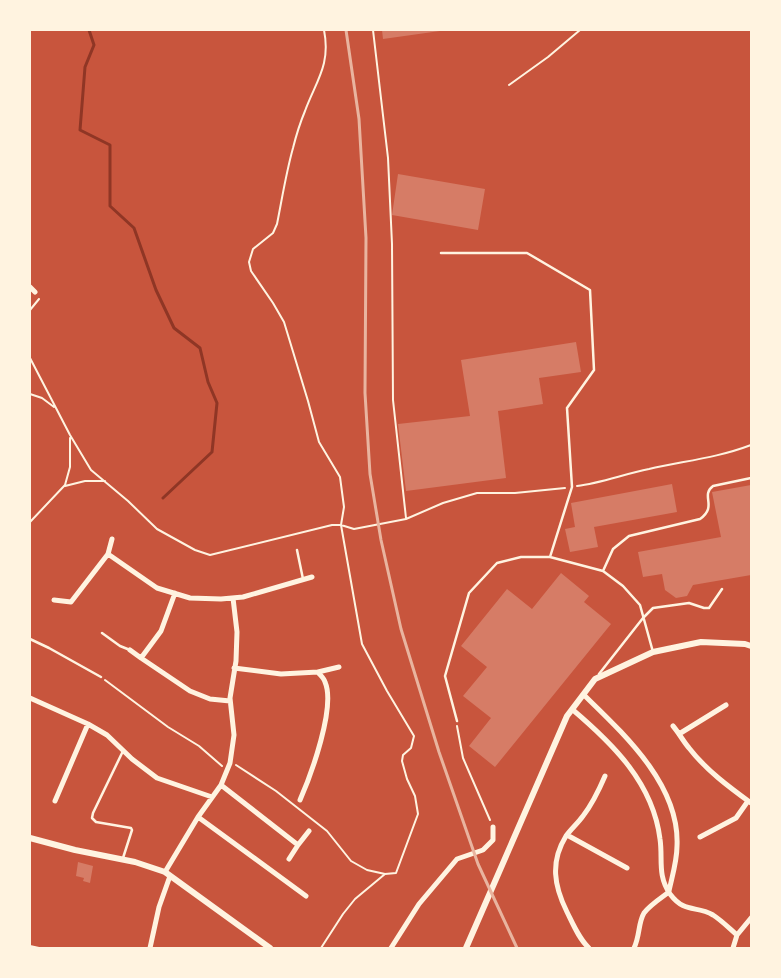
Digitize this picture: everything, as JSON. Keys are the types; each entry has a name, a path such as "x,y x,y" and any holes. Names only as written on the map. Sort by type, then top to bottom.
{"street":[{"path":"30,287 35,292"},
{"path":"54,600 71,602 108,554 112,539"},
{"path":"108,554 157,588 190,598 243,597 303,578 312,577"},
{"path":"141,658 161,631 168,617 175,593"},
{"path":"150,948 167,874 198,816 221,785 230,763 234,734 230,701 236,661 237,632 233,598"},
{"path":"466,948 567,716 595,679 654,652 701,642 745,644 751,646"},
{"path":"130,650 190,691 210,698 230,701"},
{"path":"234,668 281,674 318,672 339,667"},
{"path":"300,800 309,780 328,708 326,682 318,672"},
{"path":"584,694 635,747 653,770 665,793 674,819 678,846 669,892 644,913 639,939 634,948"},
{"path":"30,698 88,724 107,735 123,751 157,778 212,797"},
{"path":"679,734 726,705"},
{"path":"573,710 617,752 634,771 642,785 652,806 660,839 661,871 669,892 684,908 712,915 737,935"},
{"path":"55,801 88,724"},
{"path":"673,726 688,748 704,765 750,802 736,818 700,837"},
{"path":"589,948 574,926 562,901 554,870 559,850 567,835 584,815 606,776"},
{"path":"221,785 298,845"},
{"path":"198,816 306,896"},
{"path":"391,948 419,904 457,859 483,850 493,840 493,828"},
{"path":"289,858 309,831"},
{"path":"567,835 627,868"},
{"path":"30,838 75,850 135,862 167,874 270,948"},
{"path":"733,948 737,935 751,918"}],"lane":[{"path":"441,253 526,253 590,290 594,370 567,408 572,487 550,556"},
{"path":"603,571 613,549 629,536 700,519 706,515 709,509 709,489 713,486 751,478"},
{"path":"297,550 303,578"},
{"path":"457,722 445,676 469,593 497,564 521,557 550,556 603,571 631,594 640,605 654,652"},
{"path":"595,679 653,608 689,603 709,608 722,589"},
{"path":"102,633 120,646 130,650"},
{"path":"30,639 50,648 101,677"},
{"path":"123,751 92,818 96,822 131,828 123,859"}],"path":[{"path":"230,763 276,790 327,831 351,861 367,870 385,874 396,873 418,814 415,796 407,779 402,761 403,755 412,748 414,736 362,644 341,525 344,507 340,478 319,442 284,322 274,303 251,271 249,262 253,249 273,233 278,224 293,149 305,112 323,69 326,45 324,30"},
{"path":"30,358 70,435 91,470 157,529 195,550 210,555 332,525 341,525 354,529 406,519 393,400 392,244 388,158 373,30"},
{"path":"509,85 548,57 580,30"},
{"path":"30,310 40,300 35,292"},
{"path":"30,394 42,398 56,408"},
{"path":"30,522 64,487 70,467 70,435"},
{"path":"64,487 85,481 105,481"},
{"path":"101,677 168,727 200,746 227,770"},
{"path":"457,722 462,758 493,828"},
{"path":"321,948 342,914 355,899 385,874"},
{"path":"30,946 39,948"}],"building":[{"path":"382,30 440,30 440,31 383,39"},
{"path":"398,174 485,189 478,230 392,215"},
{"path":"576,342 581,372 539,378 543,404 498,411 506,478 406,491 398,424 470,416 461,360"},
{"path":"672,484 677,512 594,527 598,547 570,552 565,529 575,527 571,503"},
{"path":"751,485 751,575 693,585 687,596 676,598 665,590 662,574 643,577 638,552 721,537 712,492"},
{"path":"561,573 589,596 584,602 611,624 495,767 469,746 491,718 463,696 487,667 461,646 507,589 532,609"},
{"path":"78,862 93,866 90,883 83,881 84,878 76,876"}],"waterway":[{"path":"89,30 94,45 85,67 80,130 110,145 110,206 134,228 156,290 174,328 200,348 208,382 217,403 212,452 163,498"}],"railway":[{"path":"346,30 359,119 366,238 365,393 370,474 381,540 401,629 439,752 478,864 517,948"}]}
